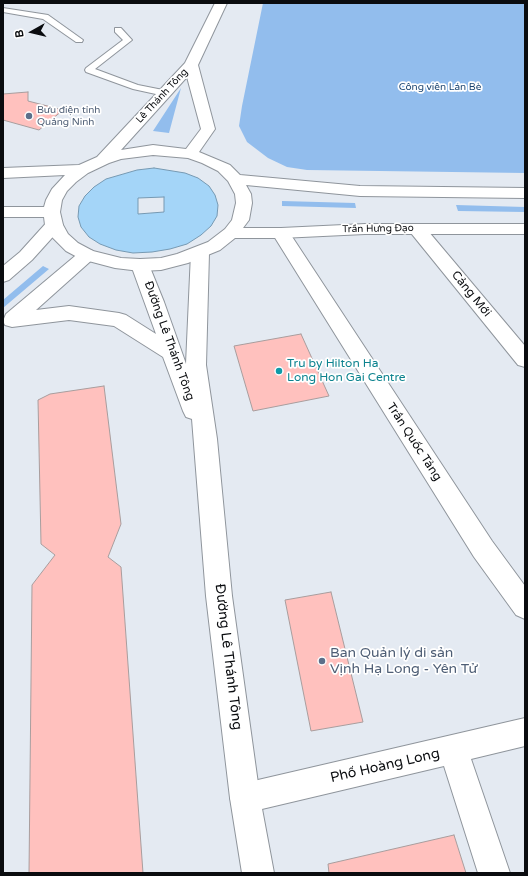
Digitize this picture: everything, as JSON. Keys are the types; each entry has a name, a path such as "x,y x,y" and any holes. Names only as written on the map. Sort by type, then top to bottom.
{"main road":[{"name":"Lê Thánh Tông","path":"103,160 191,65 216,18 221,3"},
{"path":"190,154 208,129 191,65"},
{"path":"153,150 190,154 218,165 235,179 242,190 244,203 240,220 231,234 214,246 182,260 161,264 121,264 103,261 87,255 72,247 61,237 53,219 54,200 60,189 82,170 103,160 124,154 153,150"},
{"path":"3,173 82,170"},
{"path":"235,179 360,191 525,193"},
{"path":"3,212 53,219"},
{"path":"3,276 26,256 53,219"},
{"name":"Trần Hưng Đạo","path":"231,234 365,229 525,229"},
{"name":"Cảng Mới","path":"417,229 525,360"},
{"name":"Trần Quốc Tảng","path":"281,233 483,549 525,607"},
{"name":"Đường Lê Thánh Tông","path":"200,253 196,365 206,439 219,596 245,798 258,873"},
{"path":"8,323 87,255"},
{"name":"Đường Lê Thánh Tông","path":"140,265 158,308 177,368 206,439"},
{"path":"8,323 68,313 119,320 172,353"},
{"name":"Phố Hoàng Long","path":"245,798 525,732"},
{"path":"453,750 494,873"}],"lane":[{"path":"3,10 46,17 79,40"},
{"path":"118,30 128,40 89,70 136,87 164,93"}],"green space":[{"name":"Công viên Lán Bè","path":"263,3 525,3 525,173 307,170 287,167 268,158 247,142 239,126"},
{"path":"181,88 169,133 153,131"},
{"path":"282,201 355,203 356,208 282,206"},
{"path":"456,205 525,207 525,212 458,211"},
{"path":"43,266 49,269 3,308 3,300"}],"shaded area":[{"path":"154,168 185,173 198,178 209,186 215,195 218,205 217,216 211,226 187,244 152,252 133,253 116,250 100,244 89,237 81,227 78,217 79,206 85,196 94,187 106,179 137,170","holes":["164,197 164,212 138,214 138,198"]}],"building":[{"name":"Bưu điện tỉnh Quảng Ninh","path":"28,92 28,101 63,110 39,130 3,120 3,94"},
{"name":"Tru by Hilton Ha Long Hon Gai Centre","path":"301,334 329,396 253,411 234,346"},
{"path":"104,386 121,524 108,557 121,567 143,873 29,873 32,585 55,555 41,544 38,400 50,394"},
{"name":"Ban Quản lý di sản Vịnh Hạ Long - Yên Tử","path":"331,592 363,722 311,731 285,600"},
{"path":"454,835 466,873 329,873 328,864"}],"place":[{"name":"Bưu điện tỉnh Quảng Ninh","path":"29,116"},
{"name":"Tru by Hilton Ha Long Hon Gai Centre","path":"279,371"},
{"name":"Ban Quản lý di sản Vịnh Hạ Long - Yên Tử","path":"322,661"}]}
